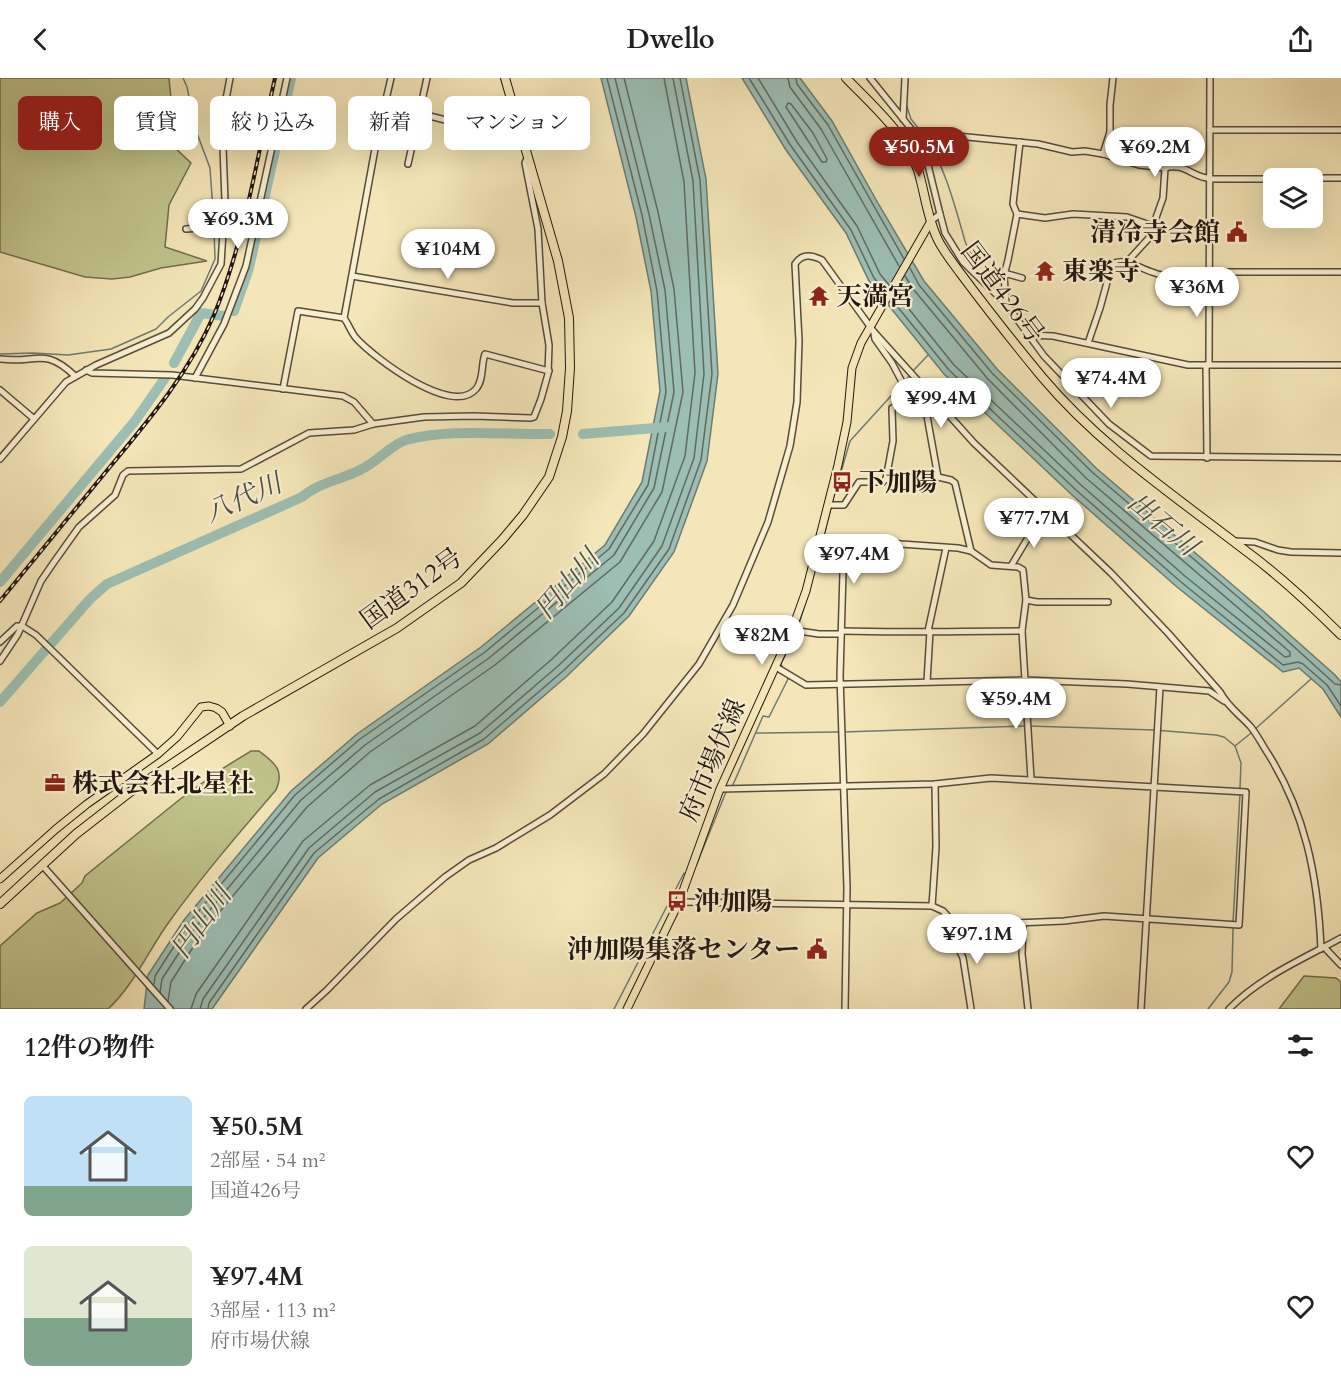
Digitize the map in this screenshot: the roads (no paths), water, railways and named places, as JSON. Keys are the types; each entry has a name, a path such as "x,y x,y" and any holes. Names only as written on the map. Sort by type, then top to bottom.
{"highway":[{"name":"国道312号","path":"0,904 101,814 230,726 397,628 452,590 502,540 523,515 549,477 567,411 570,340 566,301 558,261 505,78"},
{"name":"国道426号","path":"846,78 892,127 909,152 918,171 939,242 974,292 1045,380 1118,452 1305,600 1340,632"}],"main road":[{"name":"府市場伏線","path":"627,1009 679,902 720,789 776,667 806,591 847,422 852,368 861,343 931,221"},
{"path":"0,879 79,810 158,754 177,737 201,707 216,708 222,712 230,726"}],"street":[{"path":"0,459 57,391 75,376 169,333 195,309 203,298 221,264 224,226 222,120 230,78"},
{"path":"195,378 224,324 246,266 287,78"},
{"path":"391,78 377,138 344,318 358,340 380,359 406,378 431,390 462,397 472,393 479,385 485,354 549,371"},
{"path":"422,96 427,78"},
{"path":"870,78 916,135 927,162 945,232 963,262 1006,304 1052,365 1109,424 1151,456 1341,458"},
{"path":"903,119 905,78"},
{"path":"1103,154 1110,132 1113,78"},
{"path":"1207,458 1210,78"},
{"path":"1210,130 1341,130"},
{"path":"916,135 937,134 1020,142 1072,152 1103,154 1138,165 1165,168 1168,166 1184,167 1203,178 1263,179"},
{"path":"1006,304 1004,274 1017,214 1013,204 1020,142"},
{"path":"408,164 411,150"},
{"path":"0,661 22,626 41,581 80,527 115,495 123,475 128,471 241,469 309,433 354,429 424,417 531,418 538,409 549,371 549,345 542,303 538,229 525,163 528,156"},
{"path":"1127,262 1149,238 1154,226 1163,198 1165,168"},
{"path":"1323,178 1341,178"},
{"path":"931,221 940,214"},
{"path":"1017,214 1045,218 1073,214 1127,217 1154,226"},
{"path":"186,230 224,226"},
{"path":"306,1009 396,919 445,877 469,860 496,848 542,820 604,774 644,734 705,655 733,605 768,522 790,446 797,402 799,341 795,264 798,260 810,256 822,260 872,326 974,443 1043,506 1166,631 1220,692 1225,702"},
{"path":"1088,343 1112,264 1127,262 1168,277 1209,279"},
{"path":"1209,272 1341,272"},
{"path":"986,282 997,280 1004,274"},
{"path":"1004,274 1022,278"},
{"path":"352,276 513,303 542,303"},
{"path":"283,389 298,310 344,318"},
{"path":"872,326 875,339 892,363 912,401 927,416 938,477 955,483 971,550"},
{"path":"1029,335 1053,336 1188,365 1341,365"},
{"path":"0,359 46,357 64,365 75,376"},
{"path":"86,370 92,373 172,375 343,396 354,402 374,424"},
{"path":"0,390 33,418"},
{"path":"886,479 893,441 892,408 912,401"},
{"path":"828,505 844,505 860,482 911,479 937,473"},
{"path":"1011,566 1029,536 1032,522"},
{"path":"819,538 828,540 855,538 971,550 991,565 1011,566 1023,570 1026,600 1022,631 1031,779"},
{"path":"828,540 833,555 843,572 841,685 847,905 845,1009"},
{"path":"1233,542 1255,542 1291,552 1341,553"},
{"path":"927,682 929,631 946,548"},
{"path":"1026,600 1108,602"},
{"path":"0,642 17,626 22,626 36,635 158,754"},
{"path":"792,630 842,633 1022,631"},
{"path":"776,667 806,686 1024,680 1209,691 1225,702 1250,726 1291,794 1305,834 1318,898 1322,948 1341,965"},
{"path":"1141,1009 1160,687"},
{"path":"679,902 932,906 943,912 953,922 972,925 1064,921 1104,916 1239,925 1246,792 991,778 935,784 720,789"},
{"path":"932,906 936,847 935,784"},
{"path":"42,865 170,1009"},
{"path":"953,922 952,934 963,958 971,1009"},
{"path":"1023,923 1022,954 1028,1009"},
{"path":"1229,1009 1250,991 1338,939"}],"water":[{"name":"円山川","path":"601,78 686,78 706,179 718,374 707,461 674,552 629,616 567,676 488,744 382,804 318,858 212,1009 144,1009 148,975 184,920 291,791 357,734 481,647 605,545 642,482 660,391 651,291 636,217"},
{"path":"742,78 800,78 832,121 924,281 997,369 1096,468 1335,675 1341,682 1341,717 1323,689 1299,668 1283,672 1177,587 1072,495 944,374 869,281 846,233 786,150"}],"waterway":[{"path":"183,78 195,128 210,168 214,225"},
{"path":"234,311 249,268 291,78"},
{"path":"906,104 911,119 922,133"},
{"path":"925,137 944,173 969,251 980,265"},
{"path":"0,354 68,355 111,349 156,329 201,291 215,259 214,230"},
{"path":"174,363 201,313 224,316"},
{"path":"913,371 928,355"},
{"path":"832,503 850,441 910,375"},
{"path":"0,582 135,421 165,378"},
{"name":"八代川","path":"583,434 667,427"},
{"name":"八代川","path":"0,702 90,599 107,584 302,497 322,485 360,470 395,445 406,440 422,436 458,433 550,434"},
{"path":"821,547 831,508"},
{"path":"798,627 807,598"},
{"path":"783,668 781,664 796,632"},
{"path":"732,787 763,716 769,717 788,679 786,675"},
{"path":"1254,730 1311,679"},
{"path":"843,732 1024,726"},
{"path":"1029,726 1154,730 1216,735 1224,737 1235,746"},
{"path":"756,733 838,732"},
{"path":"1240,788 1241,763 1235,746 1251,733"},
{"path":"696,866 726,792"},
{"path":"1233,923 1240,793"},
{"path":"614,1009 684,873"},
{"path":"1208,1009 1229,982 1232,972 1233,928"}],"railway":[{"path":"0,601 153,414 193,357 214,315 234,257 275,78"}],"place":[{"name":"清冷寺会館","path":"1237,232"},
{"name":"東楽寺","path":"1045,271"},
{"name":"天満宮","path":"819,296"},
{"name":"下加陽","path":"842,482"},
{"name":"株式会社北星社","path":"55,783"},
{"name":"沖加陽","path":"677,901"},
{"name":"沖加陽集落センター","path":"817,949"}],"water label":[{"name":"出石川","path":"1163,524"}]}
